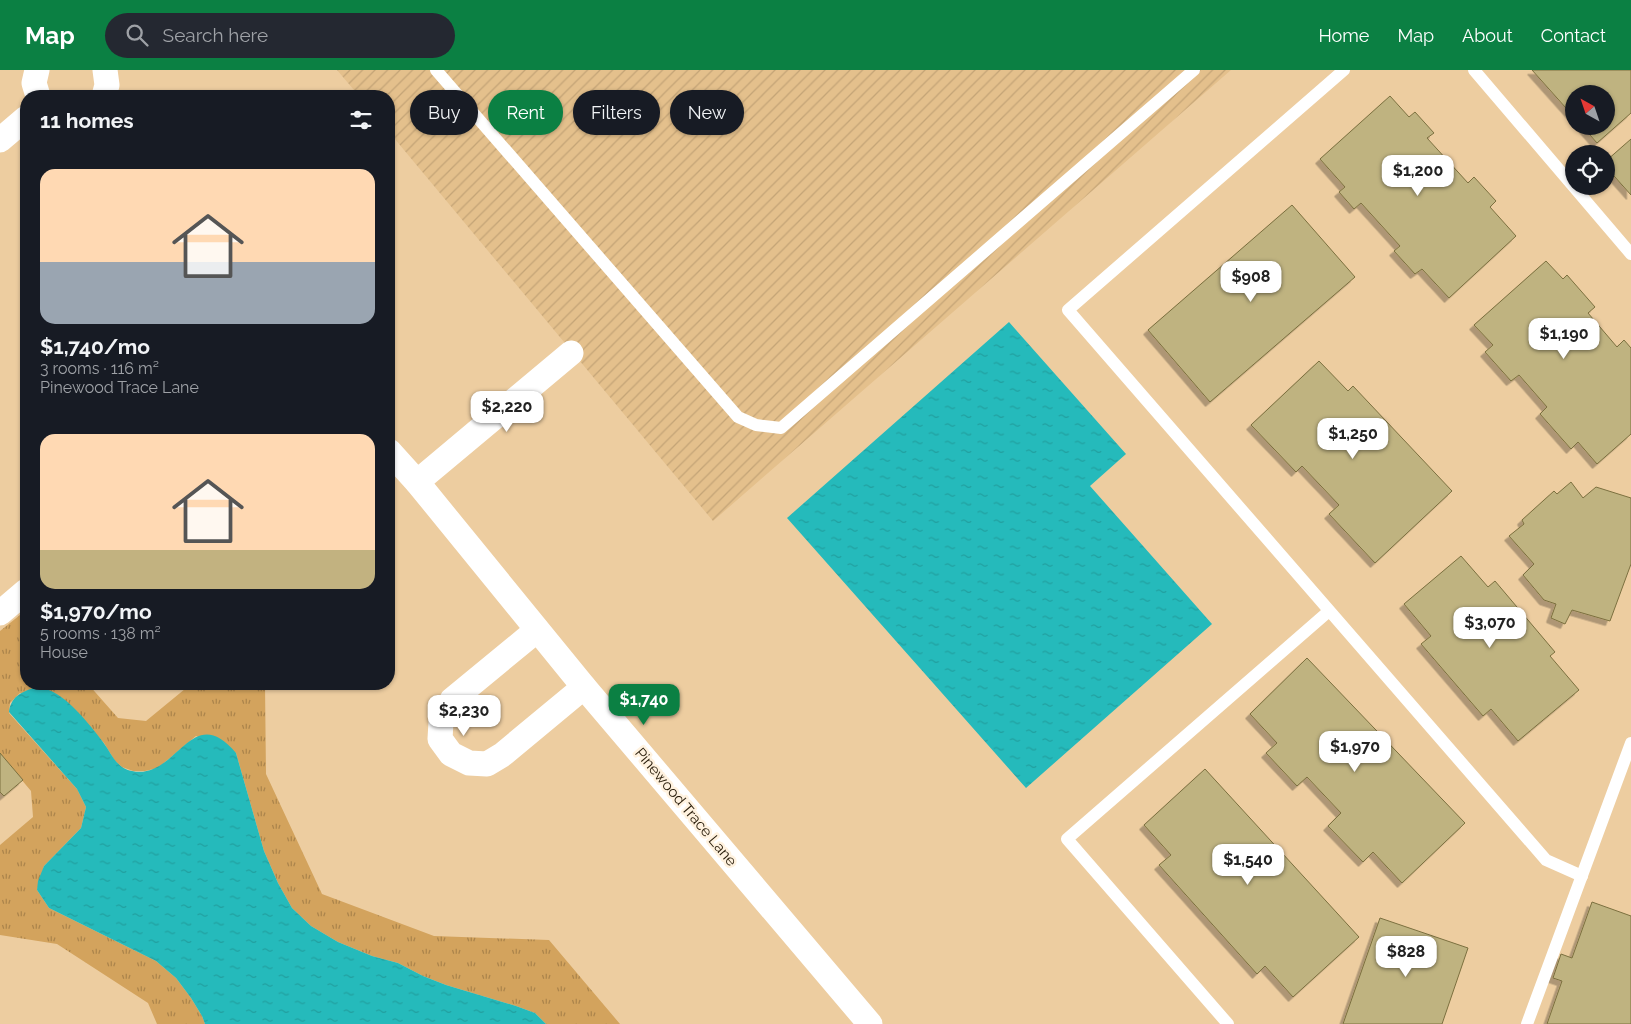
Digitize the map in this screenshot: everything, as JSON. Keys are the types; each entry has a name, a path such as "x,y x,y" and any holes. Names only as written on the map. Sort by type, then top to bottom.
{"street":[{"path":"36,90 34,83 37,70"},
{"path":"105,70 107,85 106,90"},
{"path":"0,140 20,123"},
{"path":"417,482 571,353"},
{"name":"Pinewood Trace Lane","path":"395,458 584,687 870,1024"},
{"path":"0,613 20,596"},
{"path":"537,630 452,700 441,722 440,739 451,754 469,763 487,764 502,755 584,687"}],"lane":[{"path":"436,70 738,417 756,425 781,428 1194,70"},
{"path":"1344,70 1068,310 1546,860 1582,876"},
{"path":"1474,70 1631,254"},
{"path":"1228,1024 1066,839 1329,611"},
{"path":"1527,1024 1631,743"}],"shaded area":[{"path":"337,70 1231,70 713,521 395,139 395,90 354,90"}],"green space":[{"path":"20,615 20,690 93,690 118,718 146,721 184,690 265,690 266,774 322,894 434,936 549,940 620,1024 546,1024 535,1013 446,985 398,963 372,956 338,942 311,926 292,908 278,883 264,851 236,753 196,736 158,768 133,771 122,767 115,761 104,743 76,712 20,693 10,703 9,713 77,789 86,807 81,828 44,866 37,890 49,908 156,961 176,978 191,998 205,1024 157,1024 148,1003 57,944 0,935 0,845 33,817 31,791 0,754 0,631"}],"water":[{"path":"1009,322 1126,454 1090,486 1212,624 1026,788 787,518"},
{"path":"28,690 47,690 61,697 92,728 118,764 132,771 148,771 161,765 195,738 207,734 220,739 236,753 264,851 278,883 292,908 311,926 338,942 372,956 398,963 446,985 535,1013 546,1024 205,1024 191,998 176,978 156,961 49,908 37,890 38,881 44,866 81,828 86,807 77,789 9,712 14,699"}],"building":[{"path":"1532,70 1631,70 1631,113 1615,127 1615,85 1565,85 1565,107"},
{"path":"1390,96 1409,117 1415,112 1434,133 1427,138 1468,183 1474,177 1496,201 1490,207 1516,236 1449,298 1422,269 1415,274 1394,251 1400,246 1361,203 1354,209 1339,192 1345,187 1320,159"},
{"path":"1590,135 1606,135 1597,143"},
{"path":"1631,139 1631,195 1615,177 1615,153"},
{"path":"1292,205 1355,277 1210,402 1148,330"},
{"path":"1546,261 1563,279 1567,275 1595,307 1588,313 1617,347 1624,340 1631,348 1631,434 1597,464 1578,442 1571,449 1540,414 1547,407 1519,375 1511,381 1485,352 1493,345 1474,325"},
{"path":"1319,361 1348,391 1353,386 1452,491 1375,563 1329,514 1339,505 1302,466 1296,472 1251,425"},
{"path":"1571,482 1583,498 1596,487 1631,498 1631,564 1610,621 1572,610 1565,624 1551,618 1556,604 1544,600 1523,575 1534,564 1509,536 1524,524 1522,520 1554,491 1557,494"},
{"path":"1461,556 1488,587 1495,581 1555,652 1550,656 1579,690 1518,741 1491,709 1483,716 1421,644 1431,636 1404,604"},
{"path":"1307,658 1465,823 1402,883 1373,852 1363,862 1328,826 1341,813 1307,777 1297,786 1266,753 1277,743 1250,714"},
{"path":"0,753 23,780 4,796 0,792"},
{"path":"1205,769 1359,937 1293,997 1265,966 1257,974 1159,865 1171,855 1144,825"},
{"path":"1592,902 1631,916 1631,1024 1547,1024 1562,981 1553,978 1561,954 1572,958"},
{"path":"1380,918 1468,948 1442,1024 1343,1024"}]}
